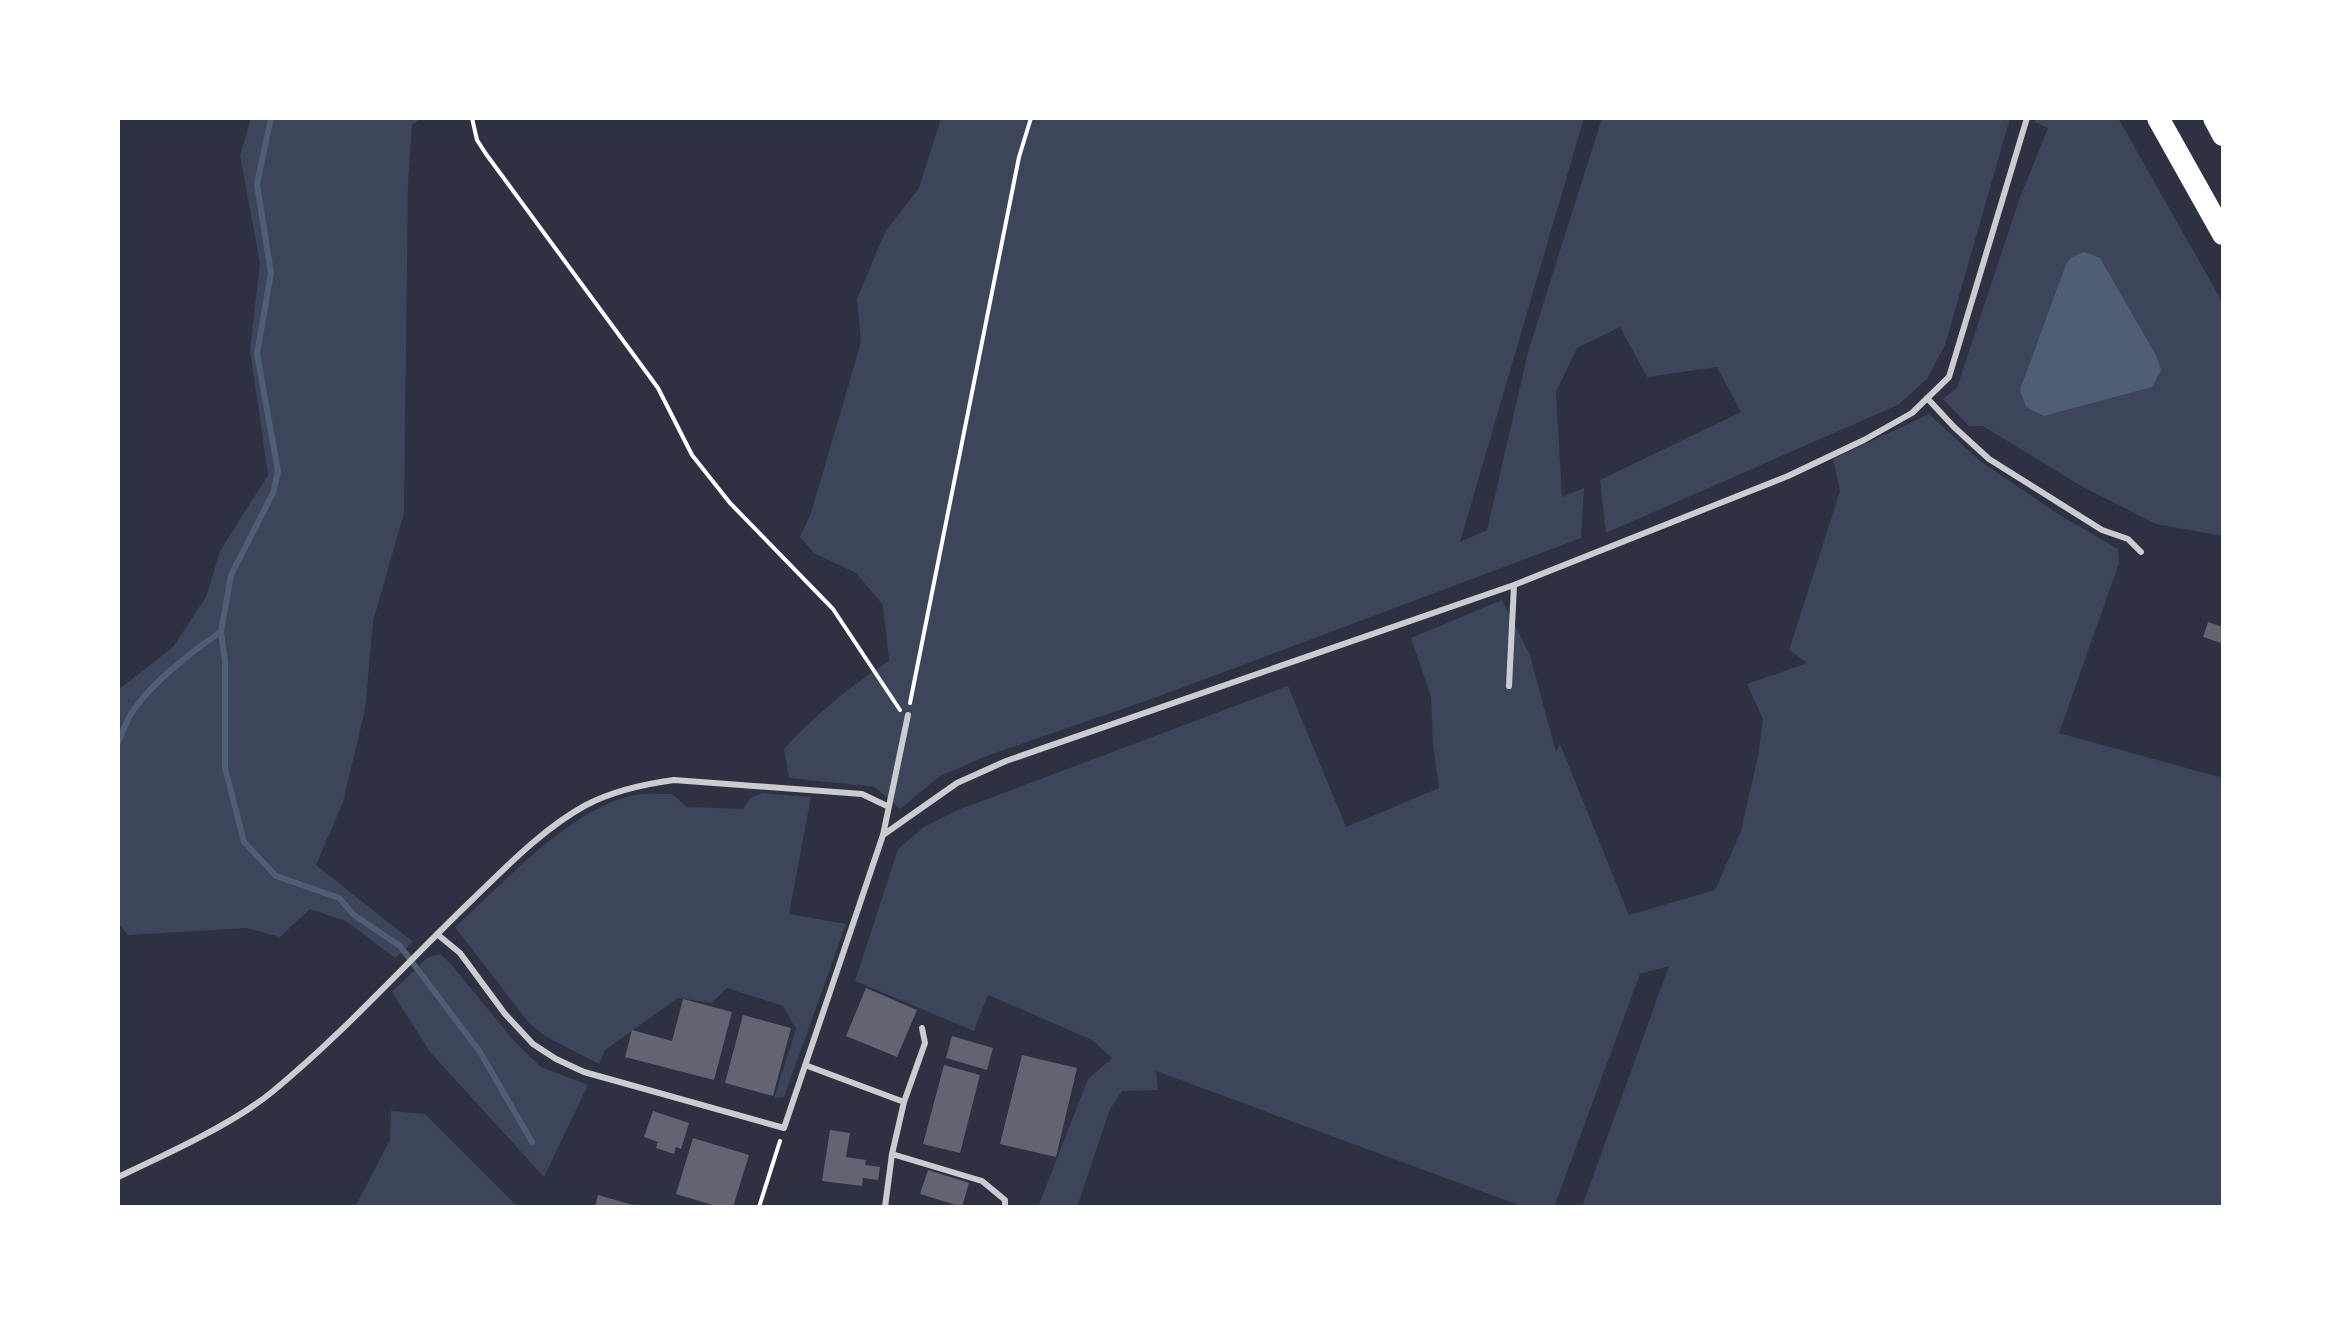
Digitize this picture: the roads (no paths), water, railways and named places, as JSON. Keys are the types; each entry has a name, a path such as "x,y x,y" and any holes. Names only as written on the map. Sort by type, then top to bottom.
{"highway":[{"path":"2158,118 2223,234"},
{"path":"2214,118 2223,135"}],"lane":[{"path":"883,835 957,783 1006,761 1514,585 1788,476 1912,413 1949,377 2027,118"},
{"path":"1927,398 1989,459 2102,530 2128,539 2141,552"},
{"path":"1509,686 1514,585"},
{"path":"437,934 460,953 505,1014 533,1044 556,1059 584,1072 784,1128 883,835 908,715"},
{"path":"118,1177 269,1095 313,1057 507,866 558,824 587,805 647,783 674,780 862,794 887,806"},
{"path":"885,1207 892,1154 904,1102 925,1043 922,1028"},
{"path":"805,1065 904,1102"},
{"path":"892,1154 982,1181 1005,1200 1005,1207"}],"waterway":[{"path":"271,118 257,184 271,273 257,354 278,471 273,493 231,575 221,632 225,661 225,768 244,842 276,876 339,898 354,915 400,946 480,1052 532,1142"},
{"path":"118,743 131,714 149,691 185,658 221,632"}]}
